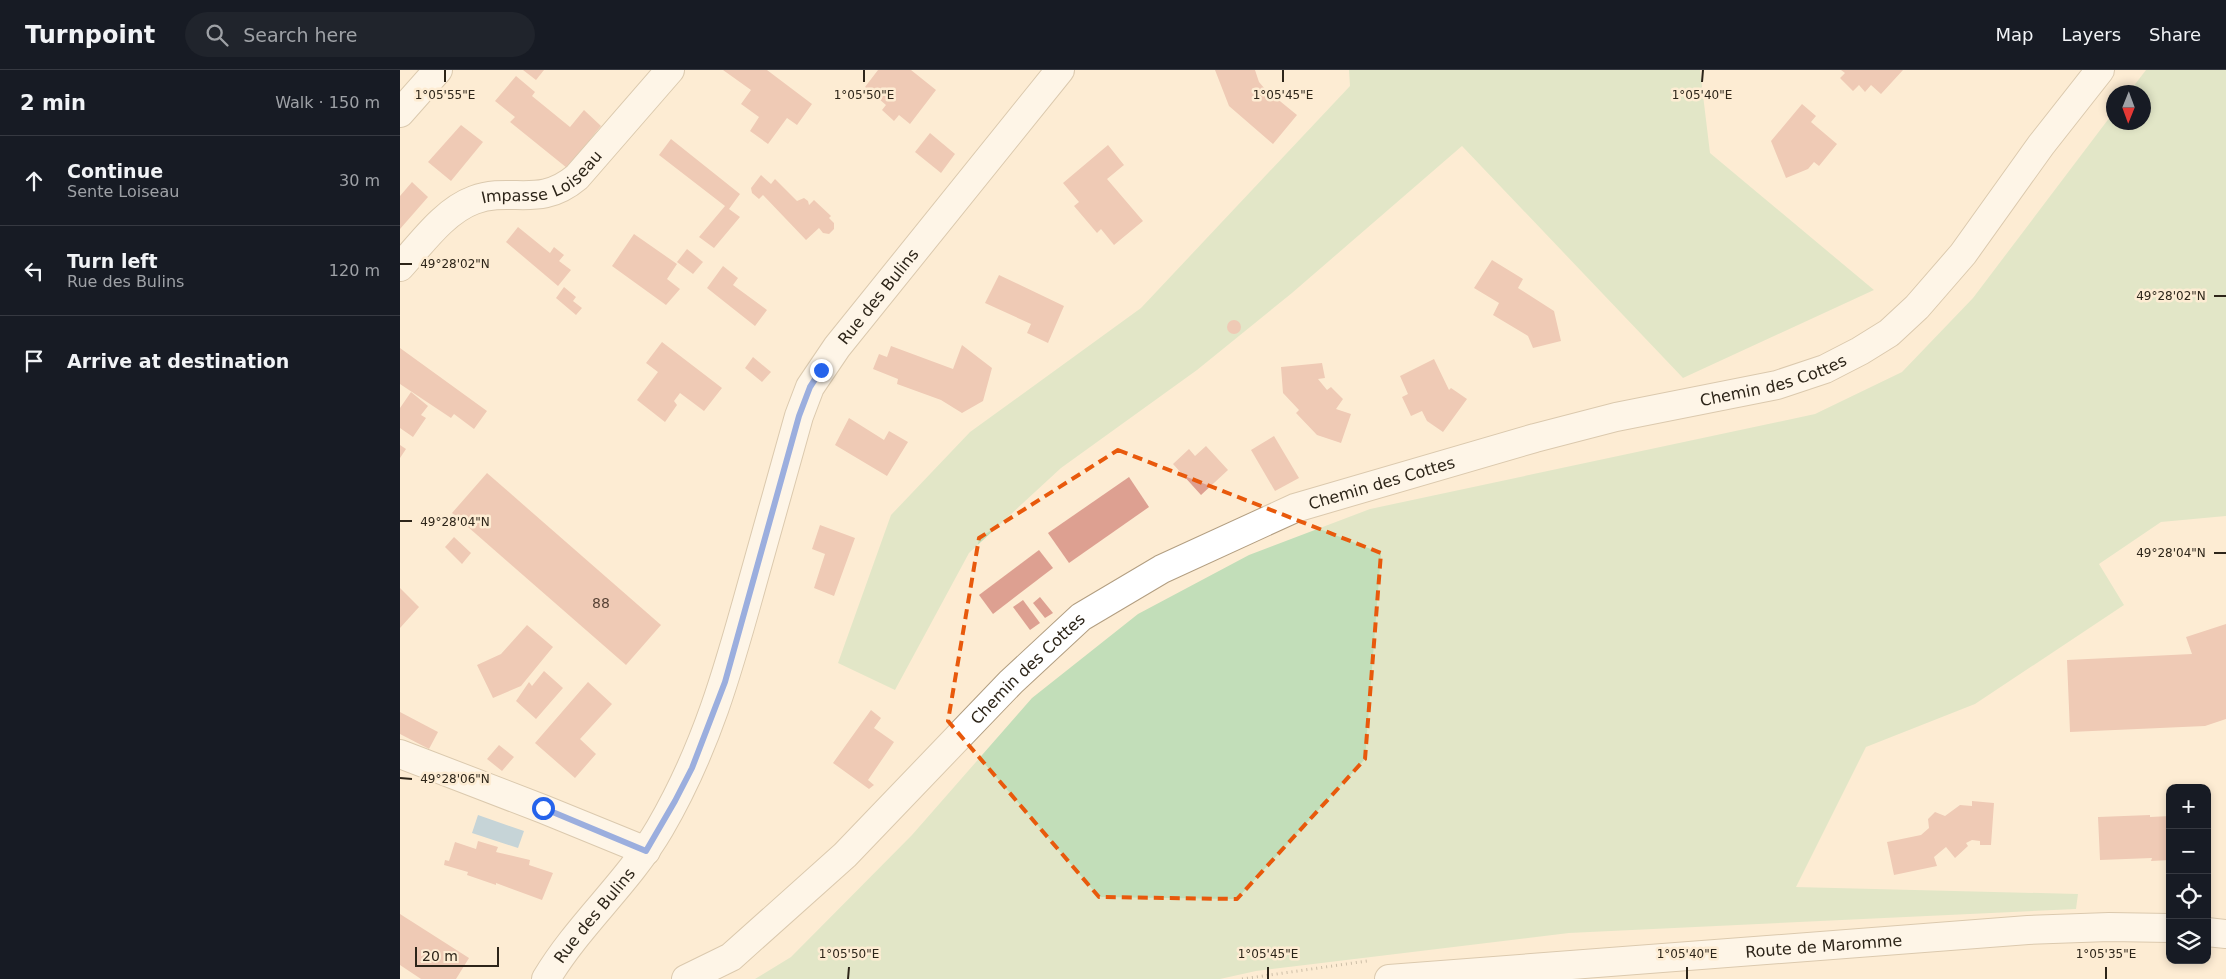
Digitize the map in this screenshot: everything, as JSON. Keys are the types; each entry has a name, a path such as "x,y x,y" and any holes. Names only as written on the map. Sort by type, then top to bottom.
{"street":[{"path":"400,113 438,70"},
{"name":"Impasse Loiseau","path":"400,267 446,218 474,200 490,196 549,193 564,188 577,177 670,70"},
{"name":"Rue des Bulins","path":"546,979 556,962 623,882 646,851 692,768 725,682 799,416 810,387 837,347 1060,70"},
{"name":"Chemin des Cottes","path":"686,979 731,957 845,856 1010,682 1081,617 1162,569 1295,508 1535,438 1626,415 1777,385 1825,369 1889,333 1917,307 1963,254 2042,145 2100,70"},
{"path":"400,754 543,808 646,851"},
{"name":"Route de Maromme","path":"1389,979 2028,930 2109,927 2166,928"},
{"path":"2211,932 2226,934"}],"highlighted area":[{"path":"1118,450 1381,553 1365,759 1237,899 1099,897 948,721 979,538"}],"green space":[{"path":"1349,70 1700,70 1710,153 1874,290 1683,378 1462,146 1292,293 1197,370 1061,468 969,553 895,690 838,663 891,515 970,432 1141,308 1350,86"},
{"path":"2146,70 2226,70 2226,516 2161,522 2099,564 2124,605 1975,704 1866,747 1796,887 2078,894 2076,909 1569,933 1256,971 1220,979 755,979 791,957 912,835 1032,698 1138,614 1249,555 1370,509 1815,414 1902,372 1973,298 2106,122 2106,130 2151,130 2151,85 2134,85"}],"water":[{"path":"478,815 524,831 518,848 472,833"}],"building":[{"path":"523,70 544,70 536,80"},
{"path":"723,70 767,70 812,104 797,125 787,118 768,144 750,131 759,117 741,104 751,90"},
{"path":"878,70 911,70 936,90 910,124 899,115 894,121 882,110 886,105 865,87"},
{"path":"1215,70 1255,70 1259,82 1265,89 1297,115 1273,144 1229,106"},
{"path":"1841,70 1903,70 1881,94 1871,85 1865,92 1859,85 1853,91 1840,78 1845,73"},
{"path":"516,76 535,92 532,96 570,127 584,110 601,126 567,168 510,122 515,117 495,101"},
{"path":"1802,104 1816,116 1811,122 1837,144 1819,166 1814,162 1808,169 1786,178 1771,141"},
{"path":"461,125 483,142 451,181 428,162"},
{"path":"930,133 955,154 941,173 915,152"},
{"path":"671,139 740,194 729,209 740,217 714,248 699,237 725,206 659,155"},
{"path":"1108,145 1124,165 1107,179 1143,221 1114,245 1101,229 1097,233 1074,206 1079,202 1063,183"},
{"path":"761,175 771,184 775,179 797,201 804,198 808,201 809,205 814,200 831,216 829,218 834,223 834,229 829,234 823,233 819,228 806,240 763,195 759,199 752,193 751,188"},
{"path":"412,182 428,197 400,229 400,196"},
{"path":"518,227 550,253 554,247 564,255 559,261 571,270 558,286 506,242"},
{"path":"634,234 677,264 667,279 680,289 666,305 612,266"},
{"path":"687,249 703,262 693,274 677,262"},
{"path":"1492,260 1523,279 1518,288 1554,311 1561,341 1533,348 1528,336 1493,315 1499,303 1474,288"},
{"path":"723,266 738,278 733,285 767,310 755,326 707,288"},
{"path":"999,275 1064,306 1048,343 1027,333 1031,324 985,303"},
{"path":"564,287 576,297 573,301 582,308 576,315 556,298"},
{"path":"1234,320 1239,322 1241,327 1239,332 1234,334 1229,332 1227,327 1229,322"},
{"path":"662,342 722,388 704,411 680,393 674,401 677,405 665,422 637,400 658,372 646,363"},
{"path":"962,345 992,368 983,401 962,413 941,400 897,384 898,379 873,369 879,354 887,357 891,346 953,369"},
{"path":"400,348 487,411 474,429 454,414 451,418 400,384"},
{"path":"753,357 771,372 762,382 745,368"},
{"path":"1434,359 1449,390 1451,388 1467,399 1443,432 1427,421 1422,411 1411,416 1402,397 1408,394 1400,376"},
{"path":"1322,363 1325,378 1318,379 1327,390 1331,387 1343,399 1336,409 1351,414 1341,443 1317,435 1296,413 1299,410 1283,393 1281,367"},
{"path":"411,392 428,406 421,415 426,418 413,437 400,428 400,408"},
{"path":"849,418 884,440 889,431 908,442 887,476 835,445"},
{"path":"1274,436 1299,478 1275,491 1251,450"},
{"path":"400,445 406,449 400,458"},
{"path":"1206,446 1228,470 1201,495 1173,464 1189,449 1195,456"},
{"path":"487,473 661,625 626,665 452,513"},
{"path":"1129,477 1149,507 1069,563 1048,533"},
{"path":"820,525 855,538 834,596 814,588 825,554 812,549"},
{"path":"454,537 471,553 462,564 445,547"},
{"path":"1039,550 1053,568 993,614 979,595"},
{"path":"400,588 419,607 400,628"},
{"path":"1040,597 1053,613 1045,618 1033,603"},
{"path":"1023,600 1040,623 1030,630 1013,607"},
{"path":"2226,624 2226,719 2205,726 2070,732 2067,660 2192,654 2186,637"},
{"path":"527,625 553,647 521,686 493,698 477,665 501,654"},
{"path":"544,671 563,688 536,719 516,701 529,682 532,686"},
{"path":"588,682 612,704 580,739 596,754 575,778 535,743"},
{"path":"871,710 881,718 874,728 894,742 868,780 874,785 869,789 833,763"},
{"path":"400,712 438,732 429,749 400,734"},
{"path":"499,745 514,757 502,771 487,759"},
{"path":"1972,801 1994,803 1991,845 1980,845 1980,841 1972,840 1966,843 1968,846 1955,858 1946,847 1934,857 1937,866 1894,875 1887,842 1921,835 1929,828 1928,819 1935,812 1945,816 1960,805 1972,806"},
{"path":"2166,816 2166,860 2151,861 2152,858 2100,860 2098,817"},
{"path":"478,841 498,847 496,852 530,860 529,865 553,873 542,900 496,883 496,885 467,875 468,872 444,865 445,860 449,861 455,842 476,849"},
{"path":"400,914 469,958 456,979 421,979 400,965"}],"route":[{"path":"543,808 636,845 646,851 692,768 725,682 799,416 810,387 821,370"}]}
